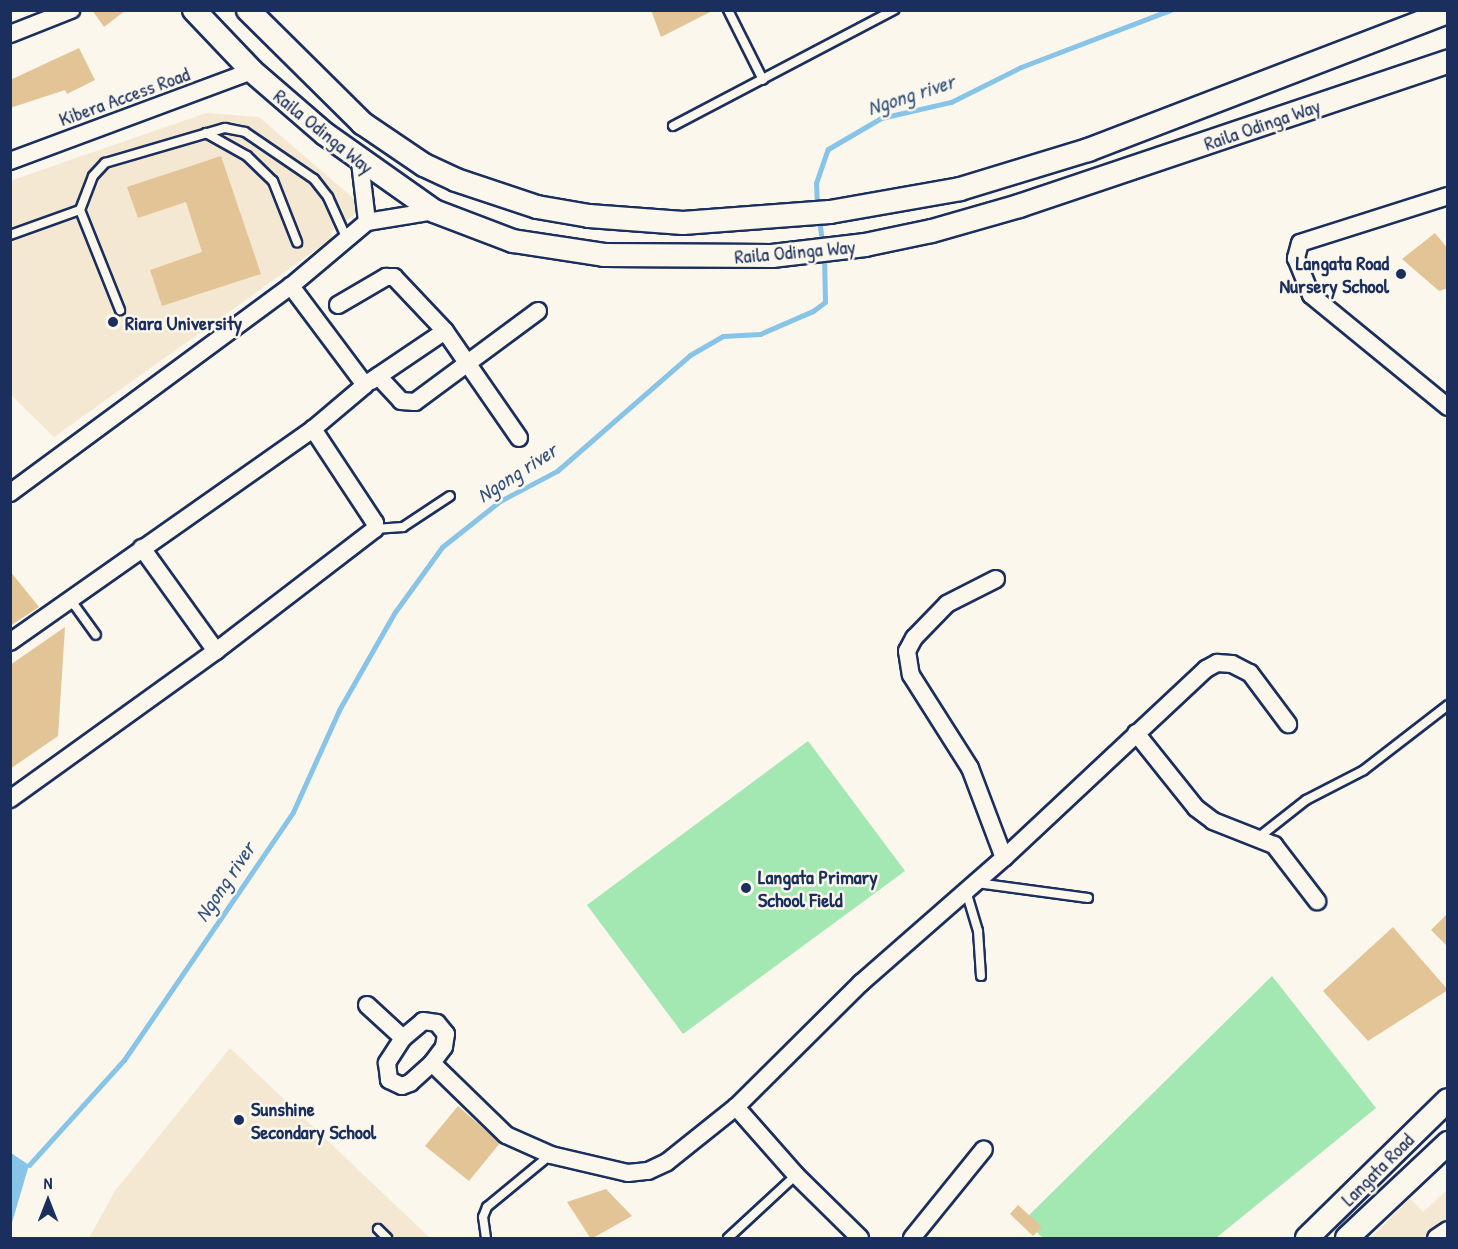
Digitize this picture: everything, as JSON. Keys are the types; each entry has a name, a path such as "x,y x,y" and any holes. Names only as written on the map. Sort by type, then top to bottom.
{"main road":[{"name":"Raila Odinga Way","path":"194,10 252,71 360,162 434,211 513,241 604,255 704,258 809,252 834,250 932,231 1019,206 1448,62"},
{"name":"Raila Odinga Way","path":"248,10 362,123 424,165 472,187 537,207 589,216 683,223 830,212 960,189 1088,150 1448,12"},
{"path":"1225,98 1239,131"},
{"name":"Langata Road","path":"1307,1239 1448,1100"},
{"name":"Langata Road","path":"1347,1239 1448,1143"}],"street":[{"path":"10,34 71,10"},
{"name":"Kibera Access Road","path":"10,161 252,71"},
{"path":"360,162 367,222"},
{"path":"1448,196 1300,243 1296,258 1311,295 1448,407"},
{"path":"10,493 291,286 367,222 434,211"},
{"path":"338,304 386,277 394,277 445,331 519,438"},
{"path":"291,286 372,381 408,402 467,363 537,311"},
{"path":"10,642 313,429 372,381 445,331"},
{"path":"10,799 216,651 375,530 375,523 313,429"},
{"path":"142,548 216,651"},
{"path":"996,579 947,604 914,638 907,651 911,675 970,768 1004,858"},
{"path":"432,1063 507,1135 551,1155 628,1173 648,1171 667,1162 736,1107 861,983 1004,858 1136,733 1217,663 1232,664 1250,673 1288,724"},
{"path":"1136,733 1196,808 1213,821 1274,845 1317,902"},
{"path":"367,1005 403,1038"},
{"path":"423,1021 437,1023 446,1034 444,1047 432,1063 410,1083 402,1086 389,1080 387,1063 403,1038 423,1021"},
{"path":"736,1107 796,1175 860,1239"},
{"path":"912,1239 984,1149"},
{"path":"1436,1239 1448,1230"}],"lane":[{"path":"728,10 763,80"},
{"path":"673,126 894,10"},
{"path":"120,310 80,210 93,176 105,163 225,128 245,132 314,179 328,197 347,239"},
{"path":"205,133 247,156 273,181 297,242"},
{"path":"11,235 80,210"},
{"path":"375,530 410,524 450,496"},
{"path":"70,599 96,635"},
{"path":"1258,837 1306,800 1336,788 1364,770 1448,705"},
{"path":"981,976 978,931 971,887 1088,898"},
{"path":"486,1239 483,1217 488,1207 551,1155"},
{"path":"728,1239 796,1175"},
{"path":"378,1229 387,1239"}],"shaded area":[{"name":"Riara University","path":"206,113 259,117 360,204 354,215 331,231 332,238 54,437 11,395 10,181"},
{"name":"Sunshine Secondary School","path":"230,1048 430,1238 89,1238 115,1191"},
{"path":"1447,1190 1447,1238 1371,1238 1410,1198 1423,1212"}],"green space":[{"name":"Langata Primary School Field","path":"808,741 905,871 683,1034 587,905"},
{"path":"1272,976 1376,1108 1216,1238 1043,1238 1024,1220"}],"water":[{"path":"11,1153 29,1165 11,1226"}],"building":[{"path":"92,10 126,10 104,27"},
{"path":"651,10 714,10 661,37"},
{"path":"79,48 95,80 67,94 65,90 10,108 10,80"},
{"path":"221,156 261,274 162,306 150,270 202,252 186,202 138,218 127,187"},
{"path":"1435,233 1448,249 1448,288 1439,291 1402,259"},
{"path":"10,571 39,607 10,626"},
{"path":"65,627 58,736 10,769 10,665"},
{"path":"1448,913 1448,947 1431,930"},
{"path":"1393,927 1448,990 1368,1041 1323,991"},
{"path":"458,1106 500,1143 469,1181 425,1146"},
{"path":"606,1189 632,1216 591,1239 567,1202"},
{"path":"1018,1205 1042,1227 1033,1236 1010,1214"}],"waterway":[{"name":"Ngong river","path":"817,209 816,183 828,149 881,118 951,102 1021,67 1170,10"},
{"name":"Ngong river","path":"819,218 822,244"},
{"name":"Ngong river","path":"29,1165 124,1060 293,812 339,710 395,612 442,547 500,501 557,471 690,355 723,336 760,334 813,311 825,302 824,256"}],"place":[{"name":"Langata Road Nursery School","path":"1401,274"},
{"name":"Riara University","path":"113,322"},
{"name":"Langata Primary School Field","path":"746,888"},
{"name":"Sunshine Secondary School","path":"239,1120"}]}
